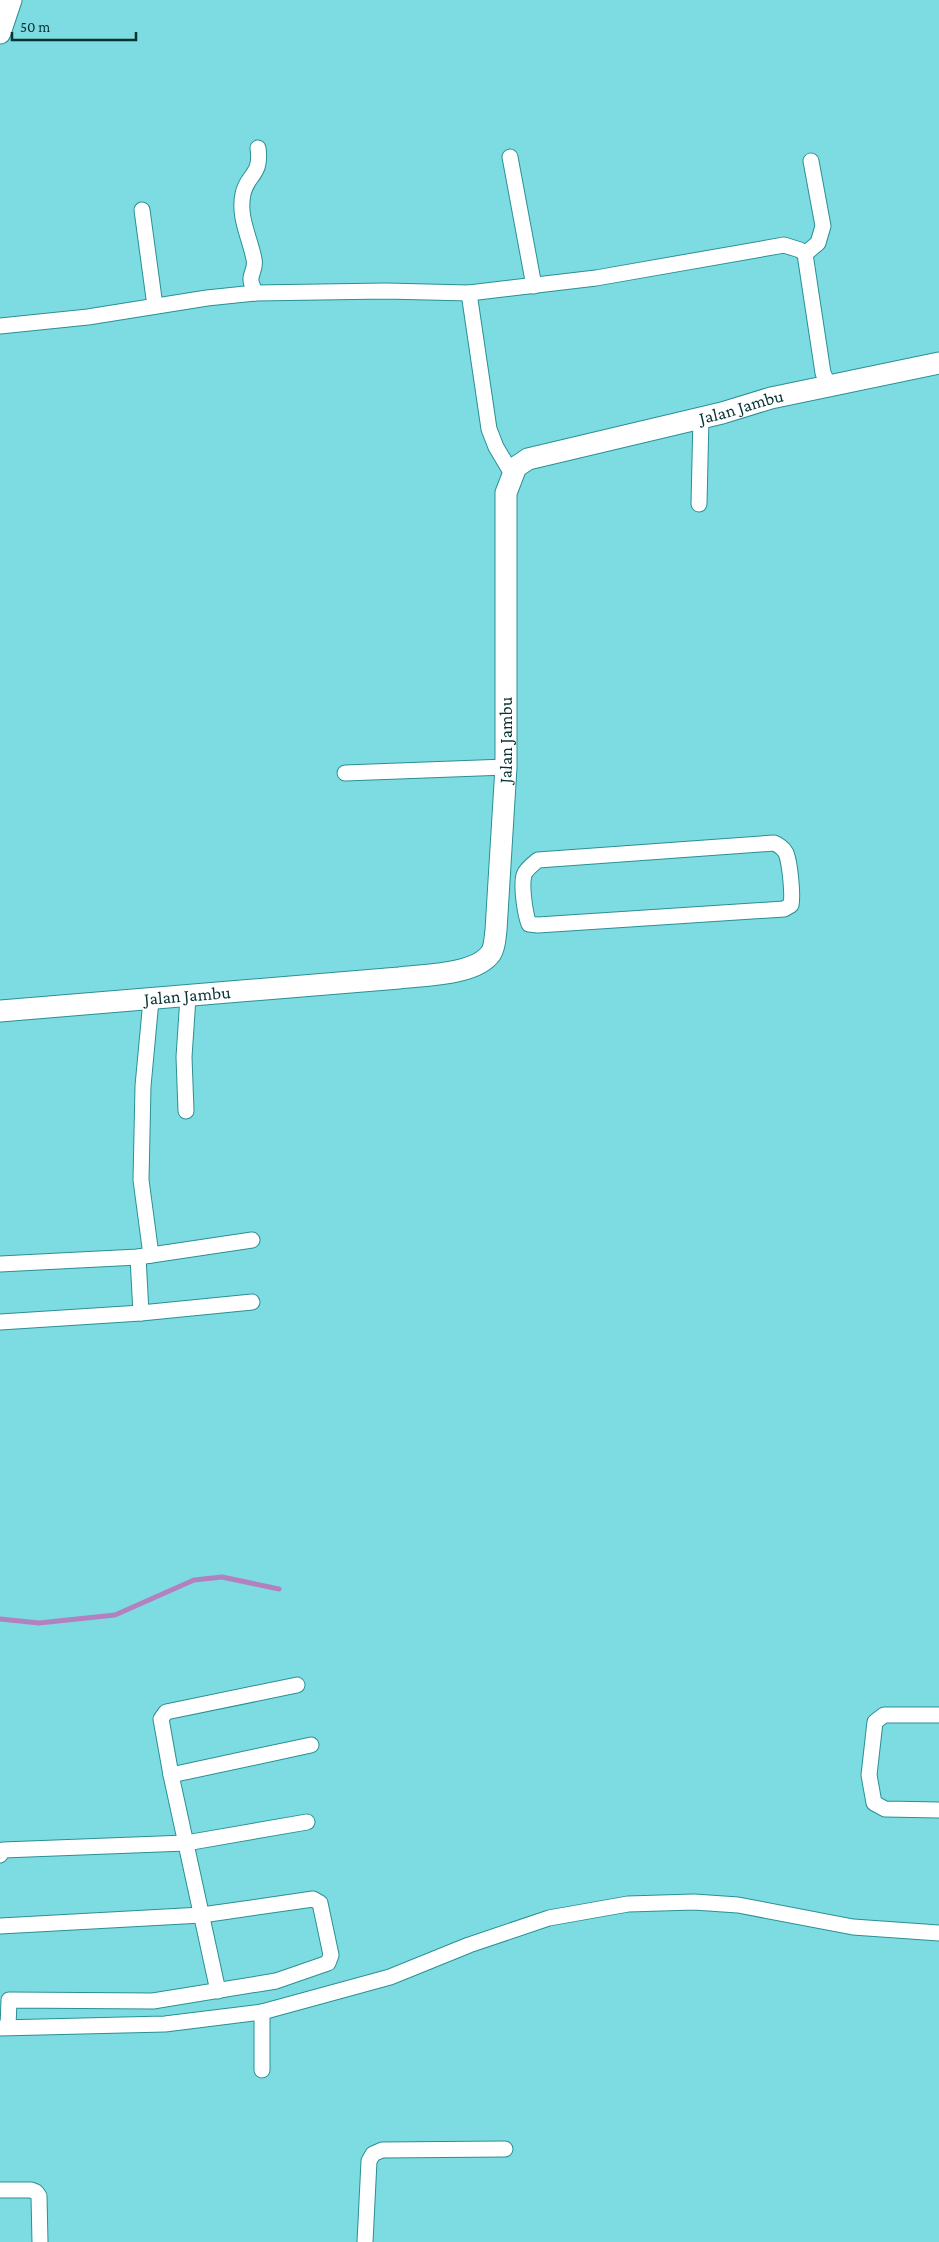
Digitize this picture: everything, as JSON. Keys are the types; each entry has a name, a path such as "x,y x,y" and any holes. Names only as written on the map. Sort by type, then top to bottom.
{"street":[{"path":"0,33 12,0"},
{"path":"255,293 250,278 254,269 254,260 244,226 241,202 245,187 257,170 259,161 258,148"},
{"path":"510,157 534,286"},
{"path":"804,254 818,243 823,226 811,161"},
{"path":"142,210 155,306"},
{"path":"0,326 88,317 255,293 356,291 469,293 596,278 784,245 800,250 804,254 823,373 829,386"},
{"path":"469,293 489,429 496,446 512,474"},
{"name":"Jalan Jambu","path":"0,1011 188,997 400,978 448,972 471,967 479,963 492,951 496,930 500,877 506,767 508,618 505,517 506,493 516,467 528,459 771,398 939,363"},
{"path":"699,504 701,417"},
{"path":"344,773 506,767"},
{"path":"774,843 780,846 786,854 792,898 790,905 784,909 538,925 530,924 525,915 524,876 529,867 538,860 774,843"},
{"path":"500,877 524,876"},
{"path":"186,1111 184,1057 188,997"},
{"path":"141,1313 144,1256 141,1180 143,1086 151,1000"},
{"path":"0,1264 144,1256 252,1240"},
{"path":"0,1322 141,1313 252,1302"},
{"path":"218,1991 171,1775 161,1720 164,1713 297,1685"},
{"path":"939,1714 884,1716 875,1722 869,1774 874,1803 885,1809 939,1810"},
{"path":"171,1775 310,1745"},
{"path":"0,1855 3,1850 186,1843 308,1822"},
{"path":"0,1926 202,1915 313,1899 320,1902 324,1914 331,1954 328,1963 276,1982 153,2001 4,1998 4,2027 165,2024 262,2012 390,1977 469,1945 549,1918 628,1904 694,1902 738,1906 853,1927 939,1934"},
{"path":"262,2012 262,2070"},
{"path":"365,2242 369,2161 373,2154 382,2150 505,2149"},
{"path":"0,2190 31,2190 36,2192 39,2196 40,2242"}],"waterway":[{"path":"0,1619 39,1623 115,1615 194,1580 222,1577 279,1589"}]}
